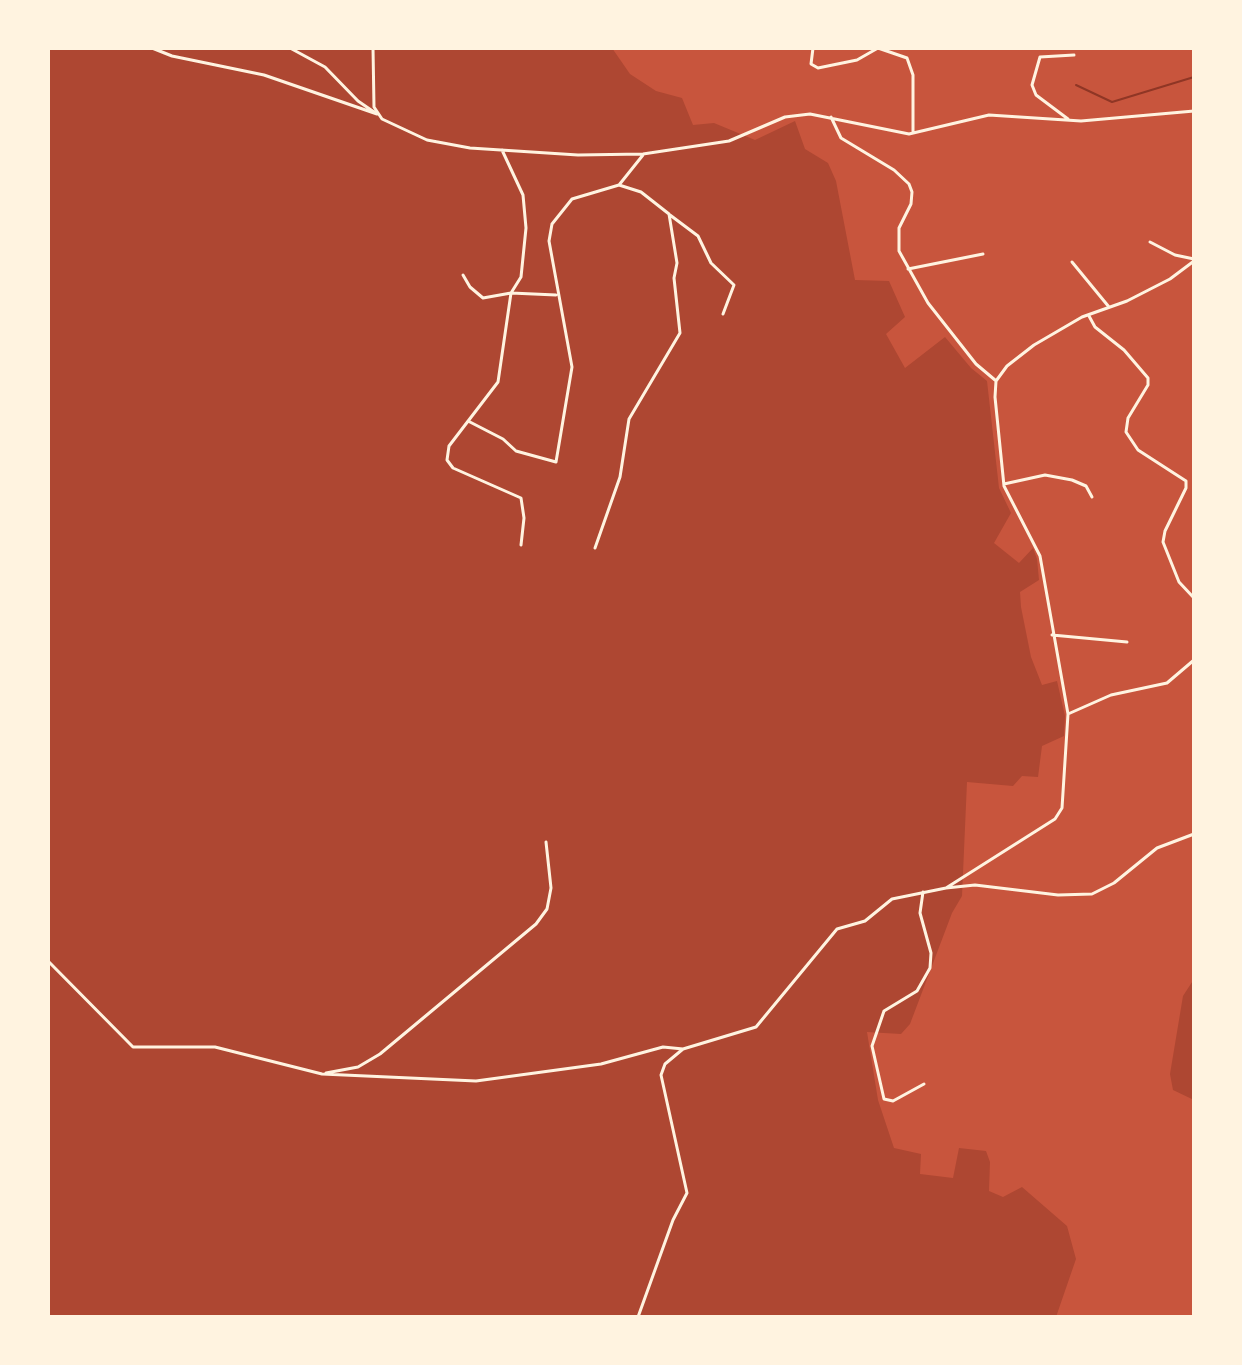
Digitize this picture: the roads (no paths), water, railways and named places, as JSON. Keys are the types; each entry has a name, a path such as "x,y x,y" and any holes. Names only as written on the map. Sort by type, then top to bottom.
{"street":[{"path":"152,48 172,56 264,75 377,114"},
{"path":"290,48 325,67 358,101 396,127 427,140 470,148 643,154 729,141 796,115 831,117 889,133 913,133 989,115 1068,119 1194,111"},
{"path":"373,48 373,96 377,114"},
{"path":"813,48 811,64 818,68 857,60 878,48 907,58 913,75 913,133"},
{"path":"1068,119 1036,95 1032,85 1040,57 1074,55"},
{"path":"831,117 841,138 894,170 909,184 911,204 897,239 908,270 963,350 996,381"},
{"path":"502,150 523,195 526,228 521,277 511,293 498,382 449,446 449,465 521,498 524,518 521,545"},
{"path":"619,185 643,154"},
{"path":"468,421 503,439 516,451 556,462 572,367 549,241 552,224 572,199 619,185 641,192 698,236 711,263 734,285 723,314"},
{"path":"595,548 620,477 629,419 680,333 674,278 677,263 669,214"},
{"path":"1150,242 1175,255 1194,260"},
{"path":"908,270 983,254"},
{"path":"946,888 1059,814 1068,714 1040,556 1014,511 1004,484 996,381 1007,366 1034,345 1170,279 1194,260"},
{"path":"1072,262 1109,307"},
{"path":"463,275 470,287 483,298 511,293 557,295"},
{"path":"1089,316 1095,327 1124,350 1148,378 1148,385 1125,424 1129,440 1138,450 1184,480 1194,480"},
{"path":"1004,484 1045,475 1086,486 1092,497"},
{"path":"1184,480 1186,488 1165,531 1163,542 1179,582 1194,598"},
{"path":"1052,635 1127,642"},
{"path":"1068,714 1111,695 1167,683 1194,660"},
{"path":"48,961 133,1047 215,1047 322,1074 476,1081 601,1064 663,1047 683,1049 756,1027 837,929 865,921 892,899 975,885 1058,895 1092,894 1114,883 1157,848 1194,834"},
{"path":"322,1074 358,1067 380,1054 536,924 547,909 551,888 546,842"},
{"path":"923,892 920,913 931,953 930,968 917,991 884,1011 872,1046 884,1099 893,1101 924,1084"},
{"path":"638,1317 673,1220 687,1193 661,1075 665,1064 683,1049"}],"waterway":[{"path":"1076,85 1112,102 1194,77"}]}
